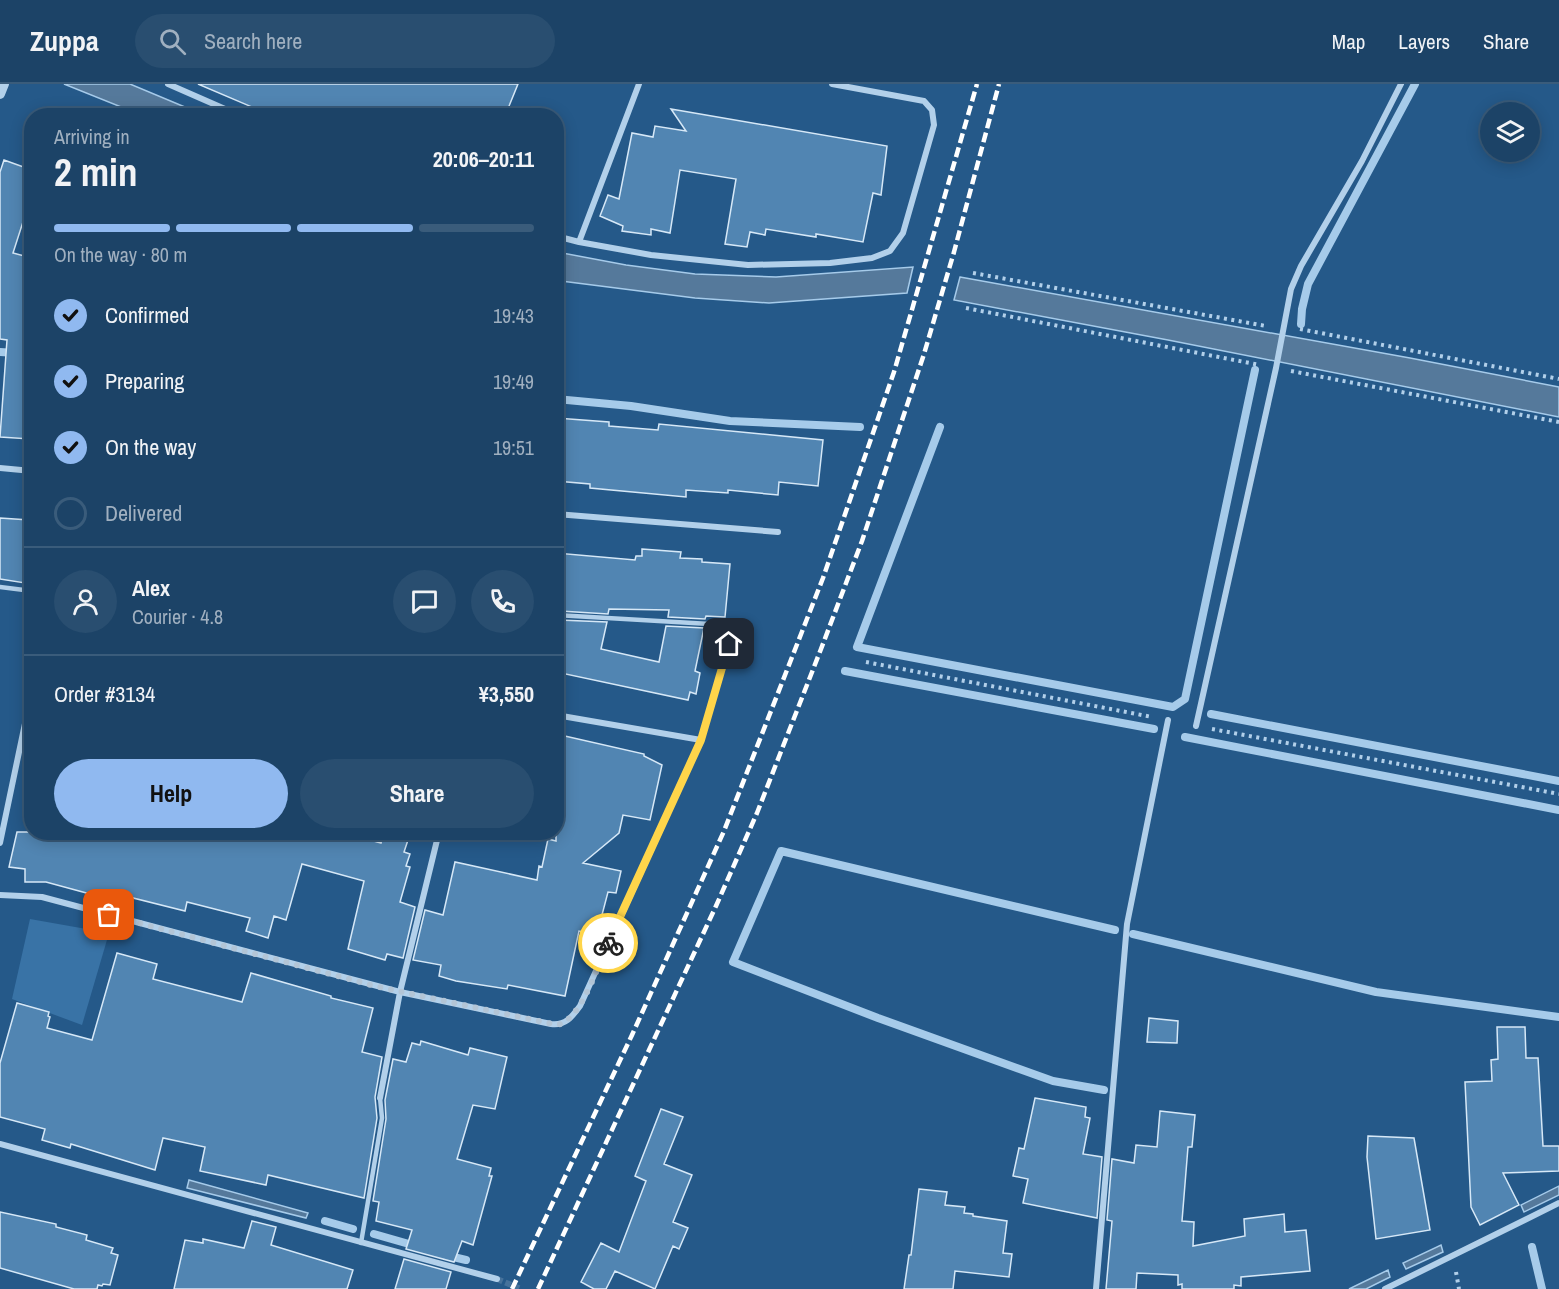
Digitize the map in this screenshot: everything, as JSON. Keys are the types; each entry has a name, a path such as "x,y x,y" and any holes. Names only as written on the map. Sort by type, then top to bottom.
{"street":[{"path":"0,94 3,84"},
{"path":"168,84 223,108"},
{"path":"579,242 639,84"},
{"path":"564,238 651,255 748,265 830,263 872,258 890,251 903,233 909,214 934,125 932,110 924,101 832,84"},
{"path":"1196,726 1276,368 1291,289 1301,266 1362,161 1401,84"},
{"path":"0,468 24,470"},
{"path":"564,515 778,532"},
{"path":"0,895 42,897 400,992 551,1024 565,1023 580,1006 701,740 729,644"},
{"path":"564,716 701,740"},
{"path":"1096,1289 1127,924 1168,720"},
{"path":"0,843 24,734"},
{"path":"380,1098 400,992 437,840"},
{"path":"0,1144 497,1279"},
{"path":"1386,1289 1559,1203"}],"lane":[{"path":"0,587 24,590"},
{"path":"564,615 744,626"},
{"path":"361,1243 382,1118 380,1098"}],"shaded area":[{"path":"64,84 130,84 187,108 124,108"},
{"path":"564,253 626,265 695,274 776,277 913,267 907,293 769,303 695,298 564,281"},
{"path":"960,277 1559,387 1559,417 954,300"},
{"path":"30,919 109,933 82,1025 12,999"},
{"path":"189,1180 308,1213 306,1218 187,1188"},
{"path":"1559,1186 1559,1195 1524,1212 1521,1205"},
{"path":"1441,1245 1443,1252 1406,1269 1403,1263"},
{"path":"1388,1270 1390,1277 1366,1289 1349,1289"}],"building":[{"path":"198,84 518,84 508,108 254,108"},
{"path":"671,109 887,146 881,195 873,193 863,242 766,229 765,235 750,232 747,247 725,244 736,179 680,170 670,233 651,229 651,235 622,231 623,226 600,216 608,195 619,199 632,133 653,137 655,126 686,131"},
{"path":"4,160 24,167 24,219 13,253 24,256 24,439 0,437 7,340 0,339 0,172"},
{"path":"564,419 609,422 609,426 658,430 659,424 823,440 818,486 779,482 778,495 728,490 728,493 686,490 686,497 590,488 590,484 564,482"},
{"path":"0,518 24,520 24,583 0,579"},
{"path":"642,549 681,552 680,558 730,564 725,617 706,616 705,619 668,617 669,610 609,609 608,614 564,611 564,554 635,560 636,556 642,556"},
{"path":"564,620 607,622 601,649 659,662 666,626 704,628 695,671 700,673 696,694 690,692 688,700 564,674"},
{"path":"564,736 644,754 662,765 650,820 623,815 619,833 583,863 621,871 616,893 608,892 597,934 579,931 565,996 508,985 507,989 456,981 439,976 441,965 413,960 425,910 443,915 455,862 537,880 548,840 564,840"},
{"path":"17,832 24,832 24,840 370,840 381,843 382,840 408,840 404,852 410,854 406,866 410,867 400,902 415,907 403,958 387,954 385,960 348,949 364,881 302,864 286,920 274,916 268,938 246,931 250,918 187,902 185,911 129,897 127,904 46,882 25,882 25,869 9,867"},
{"path":"117,953 157,964 153,979 242,1002 251,973 331,996 331,998 373,1008 362,1052 382,1057 375,1097 377,1118 364,1198 268,1175 266,1185 200,1171 205,1147 163,1138 155,1170 71,1144 70,1148 42,1140 45,1129 0,1117 0,1063 17,1003 49,1012 47,1028 92,1040"},
{"path":"1149,1018 1178,1021 1177,1043 1147,1042"},
{"path":"1497,1027 1525,1027 1526,1058 1538,1058 1543,1146 1559,1146 1559,1171 1503,1173 1519,1205 1480,1225 1471,1207 1465,1082 1492,1081 1491,1060 1498,1059"},
{"path":"421,1041 468,1055 470,1048 507,1057 495,1109 473,1105 457,1159 491,1168 489,1176 492,1176 473,1245 462,1241 454,1262 406,1249 412,1230 376,1221 379,1202 373,1201 386,1119 385,1100 393,1059 406,1062 412,1043 420,1045"},
{"path":"1035,1098 1086,1107 1085,1117 1090,1118 1083,1154 1102,1157 1097,1218 1023,1203 1028,1179 1013,1176 1019,1148 1024,1149"},
{"path":"661,1109 683,1117 664,1164 692,1175 673,1222 688,1228 679,1249 673,1246 655,1289 615,1271 606,1289 594,1289 581,1282 601,1243 619,1252 646,1181 635,1176"},
{"path":"1160,1111 1195,1115 1192,1147 1188,1147 1182,1221 1194,1222 1193,1246 1245,1236 1244,1219 1284,1214 1285,1232 1306,1230 1310,1271 1241,1277 1241,1286 1234,1285 1234,1289 1182,1289 1182,1284 1178,1285 1178,1275 1137,1273 1136,1289 1106,1289 1112,1221 1107,1220 1112,1159 1134,1163 1136,1145 1157,1147"},
{"path":"1368,1136 1414,1138 1430,1230 1376,1239 1367,1157"},
{"path":"919,1189 947,1192 945,1205 965,1207 964,1213 1007,1221 1003,1253 1012,1254 1009,1277 955,1271 953,1289 904,1289 909,1255 911,1255"},
{"path":"0,1212 56,1224 56,1227 87,1235 86,1240 113,1248 111,1253 118,1255 110,1285 98,1285 97,1289 74,1289 0,1268"},
{"path":"252,1221 276,1227 271,1245 353,1270 347,1289 174,1289 185,1240 203,1243 203,1239 244,1248"},
{"path":"404,1259 451,1272 446,1289 395,1289"}],"waterway":[{"path":"1301,324 1308,284 1415,84"},
{"path":"0,352 24,354"},
{"path":"940,427 857,647 1173,707 1185,699 1255,370"},
{"path":"564,400 631,406 730,421 860,427"},
{"path":"845,671 1154,729"},
{"path":"1211,714 1559,781"},
{"path":"1185,737 1559,810"},
{"path":"1104,1090 1053,1081 878,1018 733,962 781,851 1115,930"},
{"path":"1133,934 1376,992 1559,1017"},
{"path":"325,1221 353,1229"},
{"path":"374,1234 416,1246"},
{"path":"1532,1247 1542,1289"},
{"path":"449,1256 466,1260"}],"tunnel":[{"path":"497,1279 521,1289"}],"railway":[{"path":"512,1289 632,1035 724,831 823,578 894,372 977,84"},
{"path":"538,1289 716,906 757,813 821,649 862,541 924,354 999,84"}],"way so far":[{"path":"109,915 375,986 558,1025 565,1023 580,1006 608,943"}],"route":[{"path":"608,943 701,740 729,644"}]}
